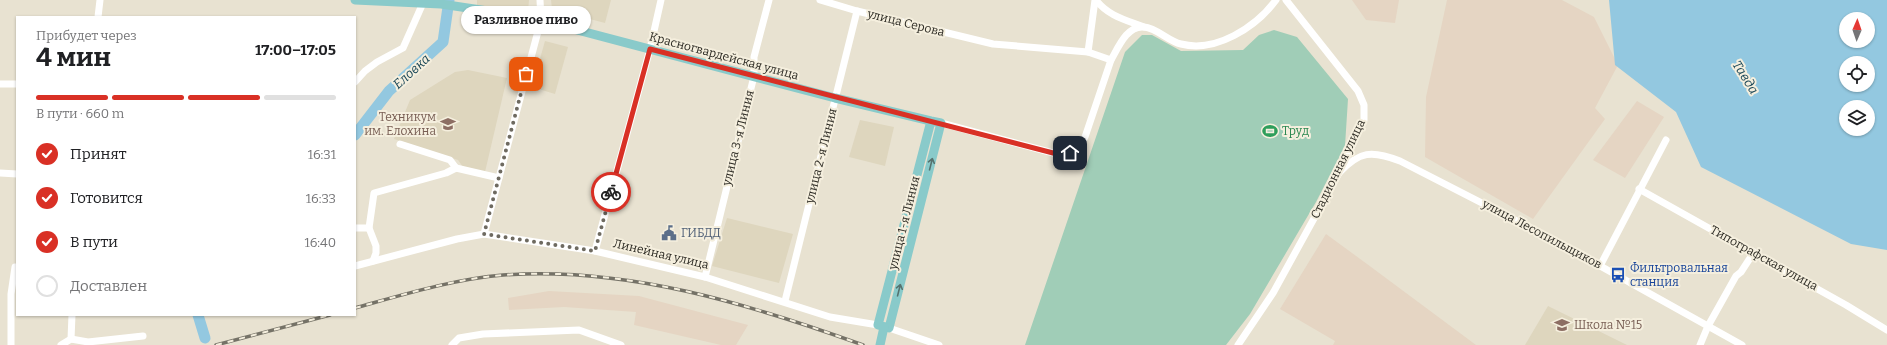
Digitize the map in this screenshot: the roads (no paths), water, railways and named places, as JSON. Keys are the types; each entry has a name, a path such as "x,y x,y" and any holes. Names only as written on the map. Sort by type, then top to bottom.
{"main road":[{"name":"Красногвардейская улица","path":"355,0 423,2 541,20 835,98 941,123"},
{"name":"улица 1-я Линия","path":"880,345 931,121"},
{"name":"улица 1-я Линия","path":"884,327 941,123"}],"street":[{"path":"98,16 100,0"},
{"path":"484,234 541,20 540,0"},
{"path":"595,251 650,49 661,0"},
{"name":"улица 3-я Линия","path":"705,277 754,76 754,57 769,0"},
{"name":"улица Серова","path":"820,0 857,11 993,44 1088,52 1111,60"},
{"path":"1096,0 1103,8 1114,15 1180,44 1203,45 1231,37 1246,30 1268,11 1276,0"},
{"path":"1088,52 1096,0"},
{"name":"Стадионная улица","path":"1238,345 1273,294 1338,173 1364,120 1364,105 1358,91 1286,0"},
{"path":"356,81 365,71 403,48 423,2"},
{"name":"улица 2-я Линия","path":"785,302 857,11"},
{"path":"1111,60 1123,39 1136,29 1144,27"},
{"name":"Красногвардейская улица","path":"941,123 1057,154 1070,153 1080,146 1085,137 1111,60"},
{"path":"0,84 16,84"},
{"path":"1600,266 1666,140"},
{"path":"400,144 450,160 456,168"},
{"name":"улица Лесопильщиков","path":"1338,173 1351,160 1362,155 1392,158 1420,170 1600,266 1742,345"},
{"path":"373,261 376,253 376,246 369,228 374,193 446,173 456,168 499,178"},
{"path":"0,173 16,174"},
{"name":"Типографская улица","path":"1639,189 1754,252 1887,330"},
{"path":"356,228 369,228"},
{"name":"Линейная улица","path":"356,266 457,239 484,234 595,251 705,277 830,317 884,327 938,345"},
{"path":"1700,345 1708,326 1736,276 1741,272 1754,252"},
{"path":"11,345 11,294 15,267"},
{"path":"71,339 72,316"},
{"path":"452,345 459,338 483,334 579,330 621,345"},
{"path":"61,345 71,339 88,342 143,336"},
{"path":"597,345 599,338"}],"water":[{"name":"Тавда","path":"1609,0 1887,0 1887,250 1851,244 1701,167 1676,112 1615,65"}],"waterway":[{"name":"Еловка","path":"356,134 389,91 443,42 449,0"},
{"name":"Еловка","path":"198,316 205,338"}],"railway":[{"path":"356,308 428,288 484,277 549,274 595,276 641,282 731,302 863,345"},
{"path":"216,345 326,316"}],"place":[{"name":"Разливное пиво","path":"526,74"},
{"name":"Техникум им. Елохина","path":"448,124"},
{"name":"Труд","path":"1270,131"},
{"name":"ГИБДД","path":"669,233"},
{"name":"Фильтровальная станция","path":"1618,275"},
{"name":"Школа №15","path":"1562,325"}]}
